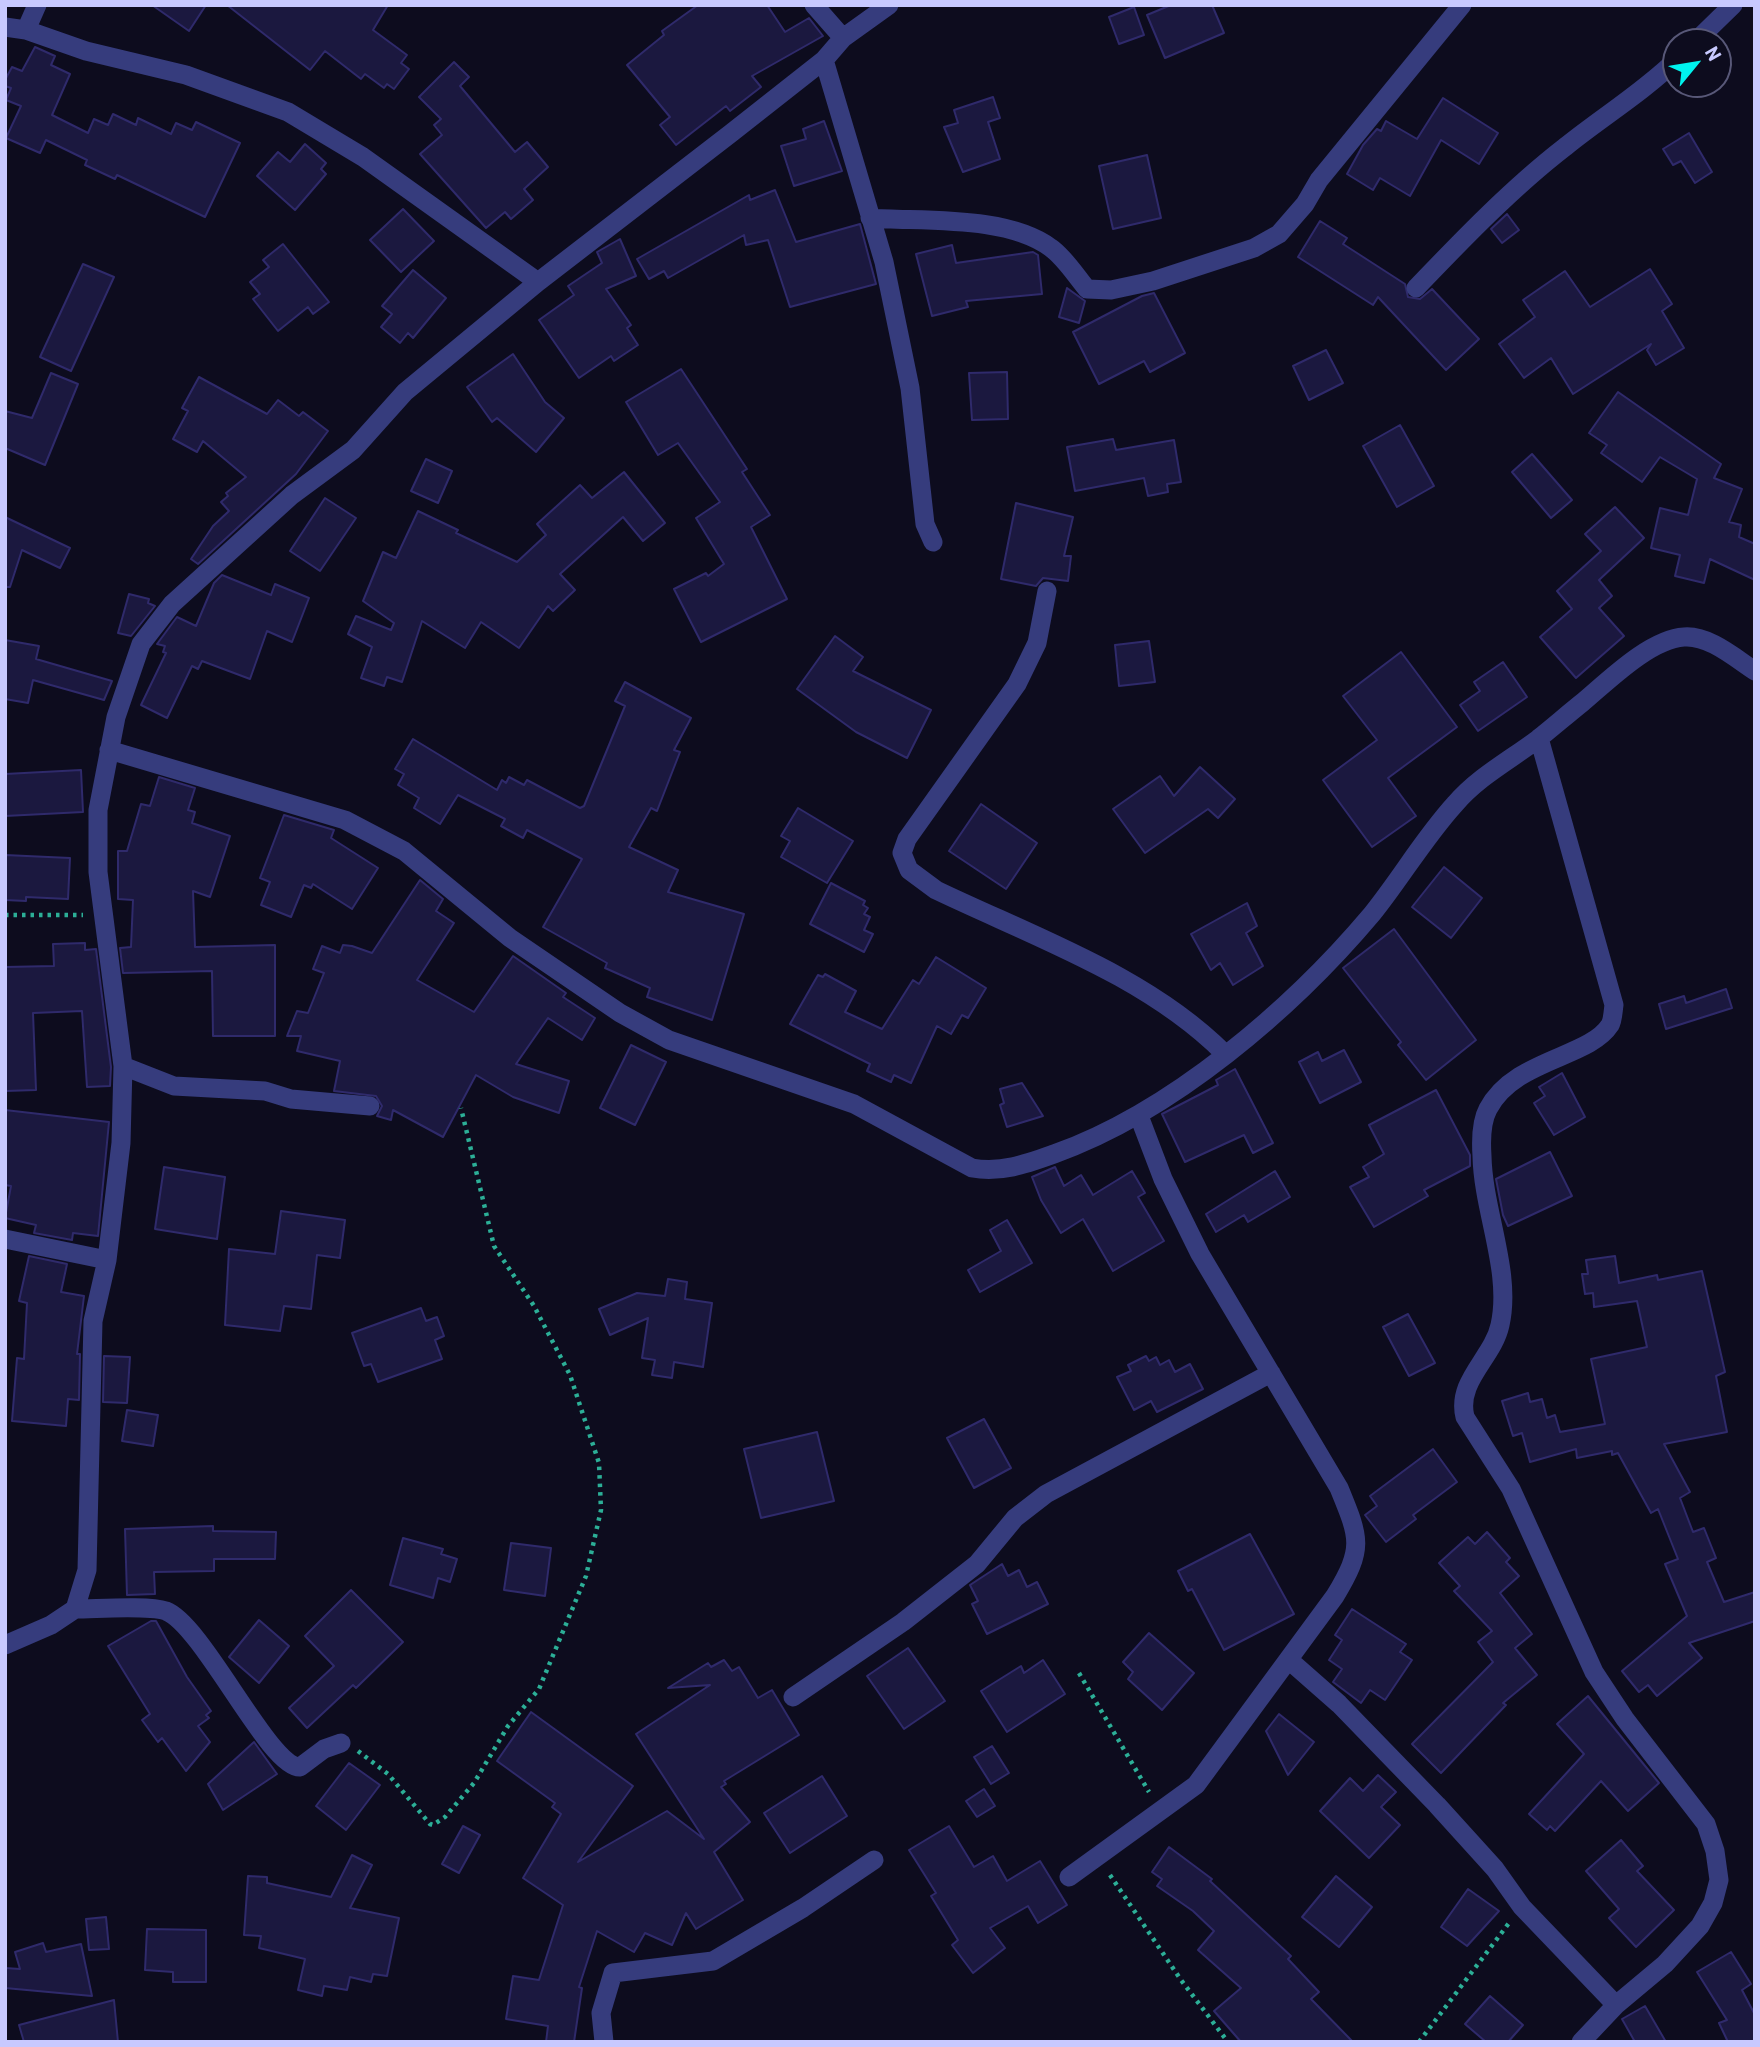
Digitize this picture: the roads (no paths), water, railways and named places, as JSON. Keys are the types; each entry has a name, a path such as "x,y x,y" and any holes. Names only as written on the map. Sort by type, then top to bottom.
{"street":[{"path":"26,30 37,5"},
{"path":"814,5 844,38"},
{"path":"870,218 981,224 1030,237 1052,248 1087,289 1111,290 1153,281 1254,248 1291,223 1319,180 1462,5"},
{"path":"1709,28 1733,5"},
{"path":"75,1609 87,1570 93,1321 107,1260 121,1143 123,1066 98,872 98,810 116,717 141,645 172,604 292,495 353,450 405,392 538,282 824,60 844,38 884,6"},
{"path":"5,27 26,30 86,51 186,75 288,112 363,157 538,282"},
{"path":"824,60 884,262 904,356 926,524 933,542"},
{"path":"1416,288 1459,244 1564,147 1648,88 1662,74"},
{"path":"1047,591 1037,643 1017,684 907,839 902,853 909,870 936,890 1138,988 1198,1027 1224,1053"},
{"path":"108,750 345,820 404,850 510,938 632,1020 669,1040 854,1104 972,1168 992,1172 1019,1167 1104,1135 1139,1116 1251,1034 1309,982 1372,913 1453,805 1473,785 1539,738 1643,654 1671,639 1686,636 1709,642 1755,671"},
{"path":"1539,738 1614,1004 1610,1024 1597,1038 1528,1069 1505,1088 1488,1109 1481,1136 1483,1189 1505,1296 1500,1328 1471,1379 1463,1408 1465,1417 1511,1489 1594,1672 1625,1719 1706,1824 1715,1851 1719,1880 1713,1903 1700,1926 1665,1964 1616,2006 1581,2042"},
{"path":"123,1066 174,1086 265,1091 291,1099 370,1107"},
{"path":"1069,1877 1196,1785 1289,1660 1351,1569 1357,1536 1339,1488 1200,1254 1163,1179 1139,1116"},
{"path":"5,1239 107,1260"},
{"path":"793,1697 903,1622 977,1564 1015,1518 1046,1494 1271,1373"},
{"path":"5,1645 51,1625 75,1609 158,1610 177,1618 268,1742 292,1767 300,1768 324,1749 341,1743"},
{"path":"1289,1660 1339,1703 1437,1805 1495,1869 1522,1907 1616,2006"},
{"path":"604,2042 601,2014 613,1973 698,1965 713,1961 803,1908 874,1860"}]}
